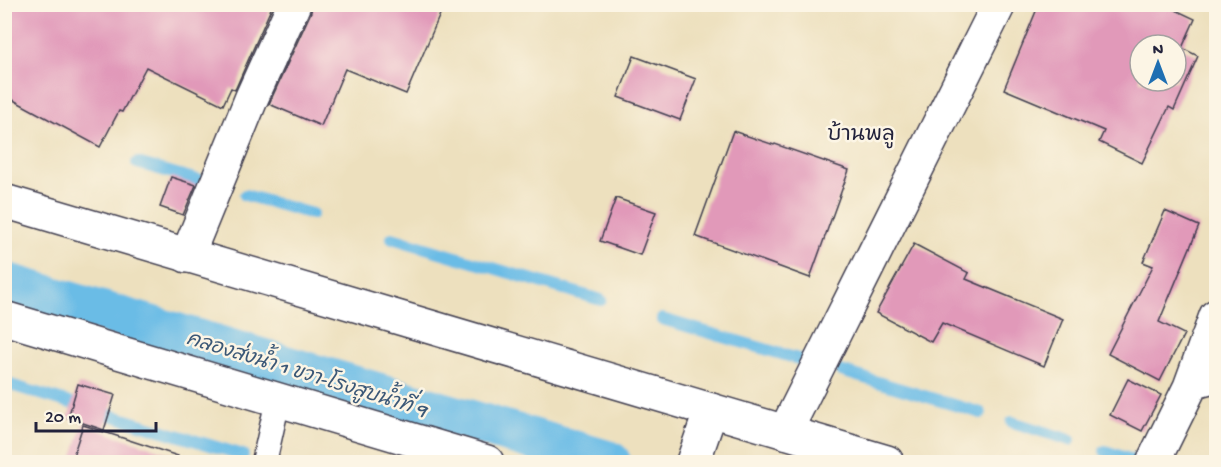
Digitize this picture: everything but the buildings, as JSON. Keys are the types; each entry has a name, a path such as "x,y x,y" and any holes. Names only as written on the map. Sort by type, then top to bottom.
{"street":[{"path":"187,256 252,97 294,4"},
{"path":"784,432 999,4"},
{"path":"4,201 887,462"},
{"path":"1153,462 1203,383 1216,316"},
{"path":"4,318 487,462"},
{"path":"696,453 711,410"}],"lane":[{"path":"264,462 278,400"}],"waterway":[{"path":"137,163 205,182"},
{"path":"245,195 312,214"},
{"path":"392,238 601,300"},
{"name":"คลองส่งน้ำ 1 ขวา-โรงสูบน้ำที่ 9","path":"4,283 610,462"},
{"path":"662,319 802,360"},
{"path":"841,371 981,413"},
{"path":"4,383 243,455"},
{"path":"1012,422 1070,440"},
{"path":"1105,451 1138,462"}],"district":[{"name":"บ้านพลู","path":"861,133"}]}
